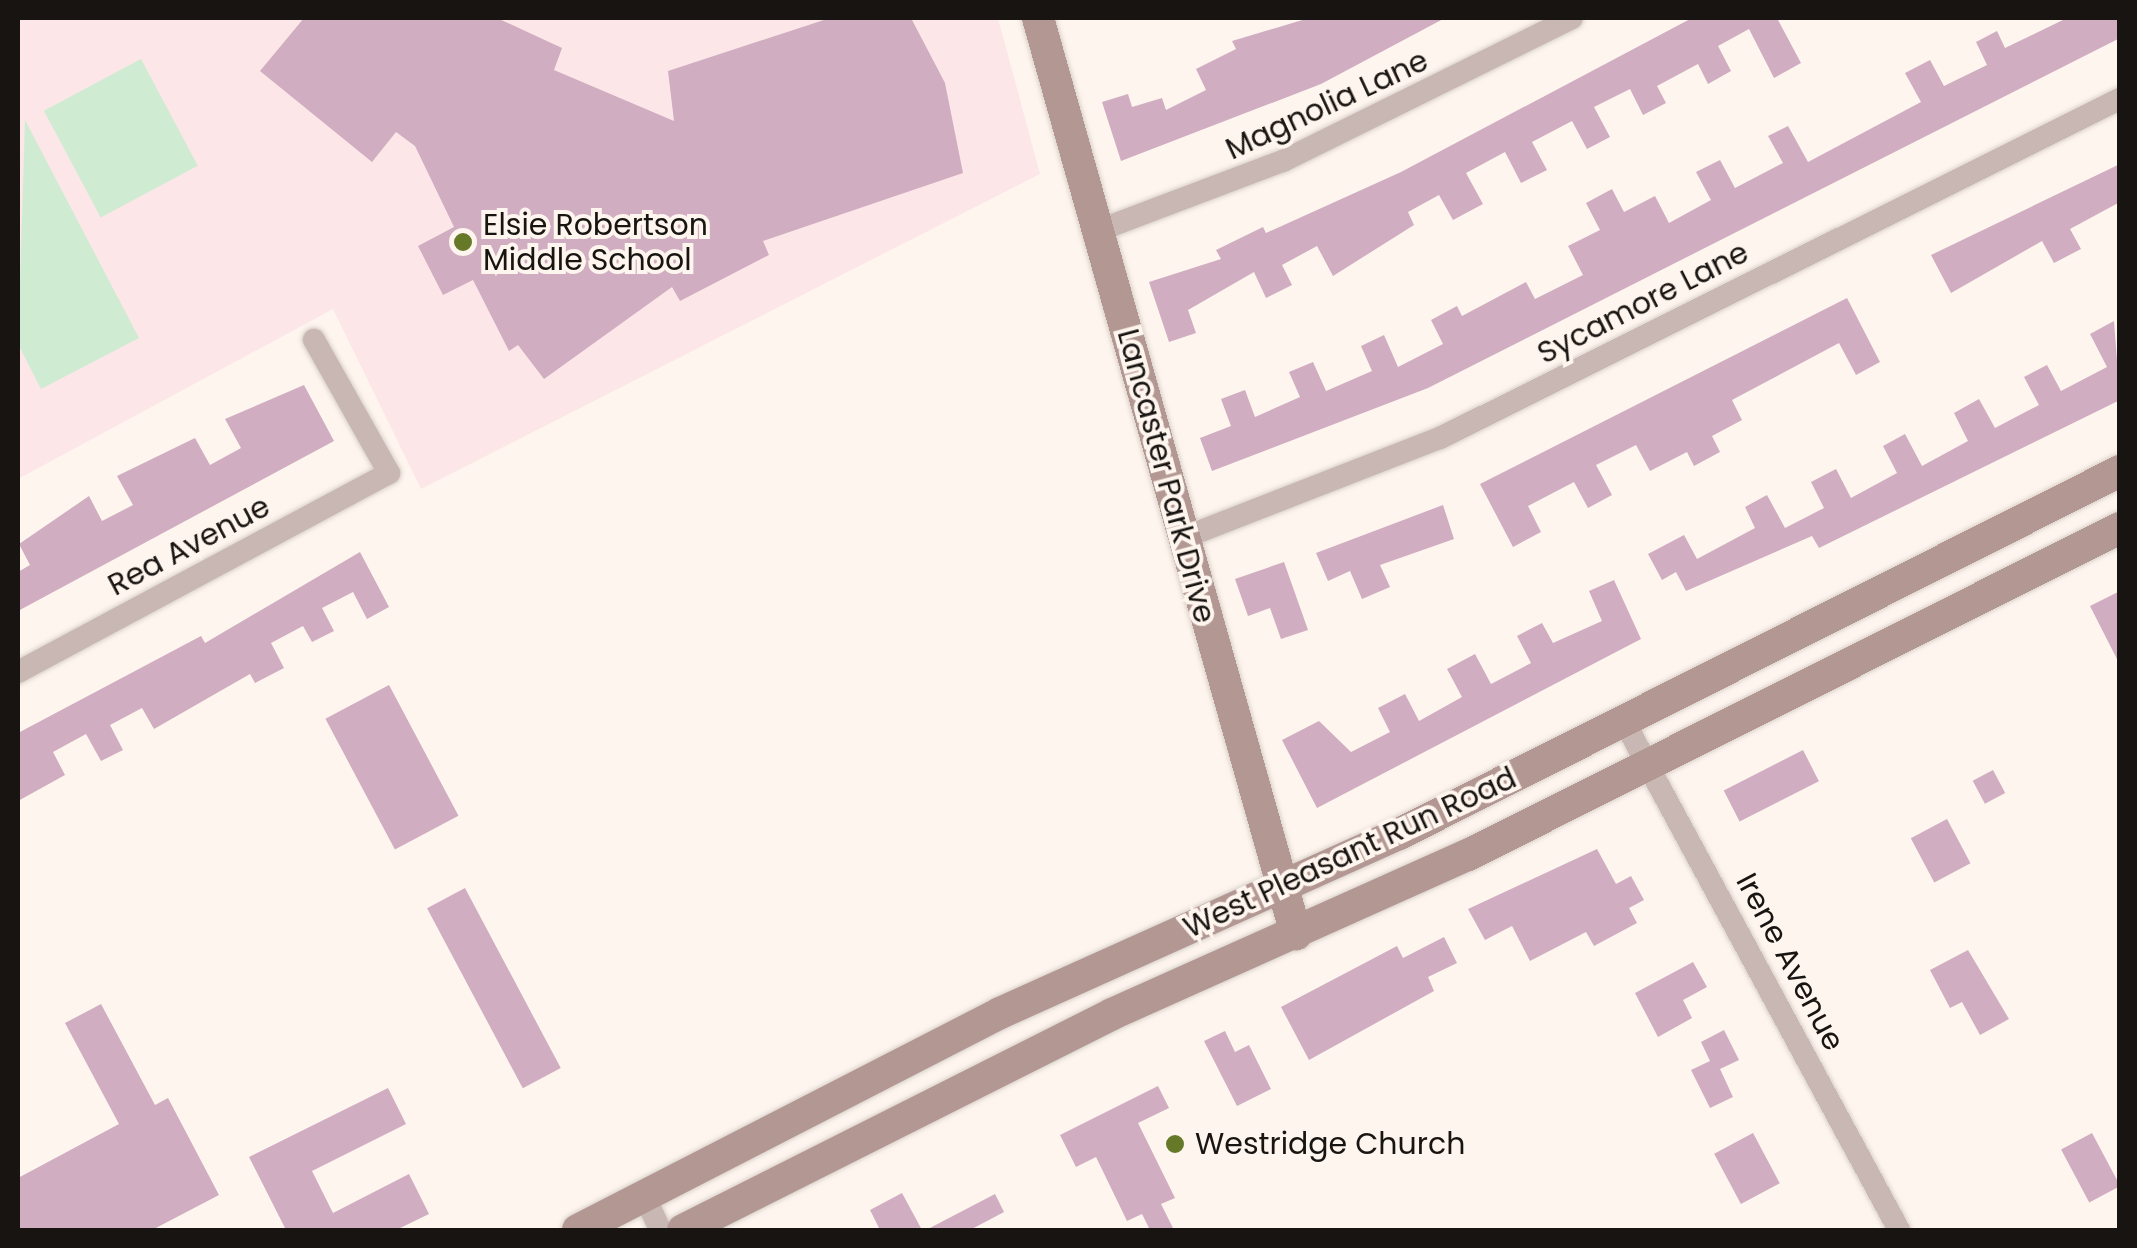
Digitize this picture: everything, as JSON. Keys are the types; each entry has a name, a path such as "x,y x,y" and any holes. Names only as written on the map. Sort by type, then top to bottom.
{"main road":[{"name":"Lancaster Park Drive","path":"1038,18 1100,230 1278,891 1296,934"},
{"name":"West Pleasant Run Road","path":"578,1230 966,1031 1278,891 1625,723 2120,471"},
{"name":"West Pleasant Run Road","path":"683,1230 988,1074 1296,934 1648,764 2120,528"},
{"path":"966,1031 988,1074"}],"street":[{"name":"Magnolia Lane","path":"1100,230 1283,161 1572,18"},
{"name":"Sycamore Lane","path":"1183,538 1424,445 2120,99"},
{"name":"Rea Avenue","path":"18,672 389,473 314,340"},
{"name":"Irene Avenue","path":"1625,723 1898,1230"},
{"path":"644,1195 660,1230"}],"shaded area":[{"name":"Elsie Robertson Middle School","path":"18,18 998,18 1040,174 421,489 333,309 18,479"}],"green space":[{"path":"141,59 198,166 101,217 44,111"},
{"path":"25,120 139,338 41,389 18,344"}],"building":[{"path":"304,18 497,18 562,48 554,70 674,121 668,71 830,18 911,18 945,83 963,173 763,241 769,255 680,301 672,287 544,379 518,345 509,351 473,280 443,295 418,246 454,227 415,146 396,132 372,162 260,71"},
{"path":"1309,18 1445,18 1321,84 1121,161 1102,102 1128,94 1132,107 1162,98 1166,110 1206,90 1196,69 1236,49 1232,41"},
{"path":"1692,18 1777,18 1801,63 1774,78 1749,29 1718,46 1731,71 1708,84 1698,64 1657,86 1666,103 1643,115 1630,89 1594,107 1610,137 1587,149 1572,121 1532,142 1547,170 1521,183 1505,152 1466,173 1483,204 1453,220 1439,195 1408,212 1414,225 1333,276 1317,246 1282,265 1292,285 1266,298 1254,272 1188,310 1196,333 1169,342 1149,282 1221,259 1216,250 1263,227 1266,233 1401,172"},
{"path":"2067,18 2120,18 2120,38 1428,388 1212,471 1200,438 1231,426 1221,399 1245,390 1255,417 1300,397 1289,372 1313,362 1326,391 1372,371 1361,346 1384,335 1398,367 1443,344 1431,320 1457,306 1462,316 1526,282 1535,299 1583,275 1568,246 1600,230 1586,203 1612,189 1624,212 1655,196 1669,223 1711,200 1696,172 1720,160 1735,188 1783,163 1768,136 1788,126 1808,162 1921,102 1905,73 1930,60 1944,86 1987,65 1976,42 1997,31 2005,48"},
{"path":"2120,164 2120,202 2070,229 2081,249 2054,263 2042,241 1951,293 1931,255"},
{"path":"1847,298 1880,362 1856,375 1839,343 1732,400 1742,420 1712,436 1720,452 1694,466 1687,452 1650,471 1636,445 1596,465 1612,495 1588,508 1574,482 1528,506 1541,532 1513,547 1480,484"},
{"path":"2114,321 2120,400 1819,548 1812,536 1686,591 1676,572 1662,580 1648,554 1684,535 1697,559 1755,528 1745,507 1767,495 1785,528 1824,508 1811,482 1836,469 1851,498 1897,473 1883,446 1905,434 1922,466 1968,441 1954,413 1979,399 1995,428 2039,405 2024,377 2047,365 2061,391 2107,367 2090,334"},
{"path":"304,385 334,441 18,611 18,572 30,565 19,544 89,496 102,521 133,505 117,476 195,438 210,465 241,448 225,419"},
{"path":"1443,505 1454,539 1380,565 1390,587 1362,599 1350,571 1328,581 1316,553"},
{"path":"360,552 389,607 367,619 353,592 322,608 334,631 312,642 303,626 271,643 284,668 255,683 250,674 154,729 142,708 110,725 123,750 101,761 86,734 53,752 65,775 18,801 18,733 201,636 205,643"},
{"path":"1284,562 1308,630 1281,639 1270,608 1248,616 1235,579"},
{"path":"1614,580 1641,639 1317,808 1282,740 1319,721 1351,752 1390,732 1378,708 1405,694 1419,721 1462,697 1447,669 1475,654 1491,684 1531,663 1517,636 1542,623 1553,643 1602,621 1589,591"},
{"path":"2120,591 2120,665 2090,606"},
{"path":"389,685 458,816 395,849 325,719"},
{"path":"1803,750 1819,781 1740,822 1724,790"},
{"path":"1993,770 2005,793 1985,804 1973,781"},
{"path":"1947,819 1970,863 1934,882 1911,838"},
{"path":"1597,849 1616,884 1631,876 1644,900 1629,908 1637,923 1594,946 1586,932 1530,961 1512,926 1485,940 1468,909"},
{"path":"465,888 561,1068 523,1088 427,908"},
{"path":"1444,937 1457,963 1428,977 1434,991 1309,1060 1281,1007 1397,946 1403,958"},
{"path":"1968,950 2009,1019 1980,1035 1962,1002 1950,1008 1930,970"},
{"path":"1693,962 1707,987 1683,1000 1692,1018 1658,1037 1635,993"},
{"path":"101,1004 155,1105 168,1098 219,1195 152,1230 18,1230 18,1178 119,1124 65,1023"},
{"path":"1724,1030 1739,1060 1720,1069 1733,1097 1710,1108 1691,1070 1710,1061 1701,1042"},
{"path":"1225,1031 1235,1052 1249,1045 1271,1089 1237,1106 1204,1041"},
{"path":"1158,1086 1169,1108 1138,1123 1175,1198 1161,1204 1174,1230 1150,1230 1142,1214 1127,1221 1096,1157 1076,1167 1060,1135"},
{"path":"388,1088 406,1124 312,1171 333,1213 409,1174 429,1214 396,1230 286,1230 249,1157"},
{"path":"1753,1133 1780,1183 1741,1204 1714,1154"},
{"path":"2092,1133 2120,1186 2089,1202 2061,1149"},
{"path":"902,1193 922,1230 880,1230 870,1210"},
{"path":"995,1194 1004,1212 970,1230 926,1230"}],"place":[{"name":"Elsie Robertson Middle School","path":"463,242"},
{"name":"Westridge Church","path":"1175,1144"}]}
